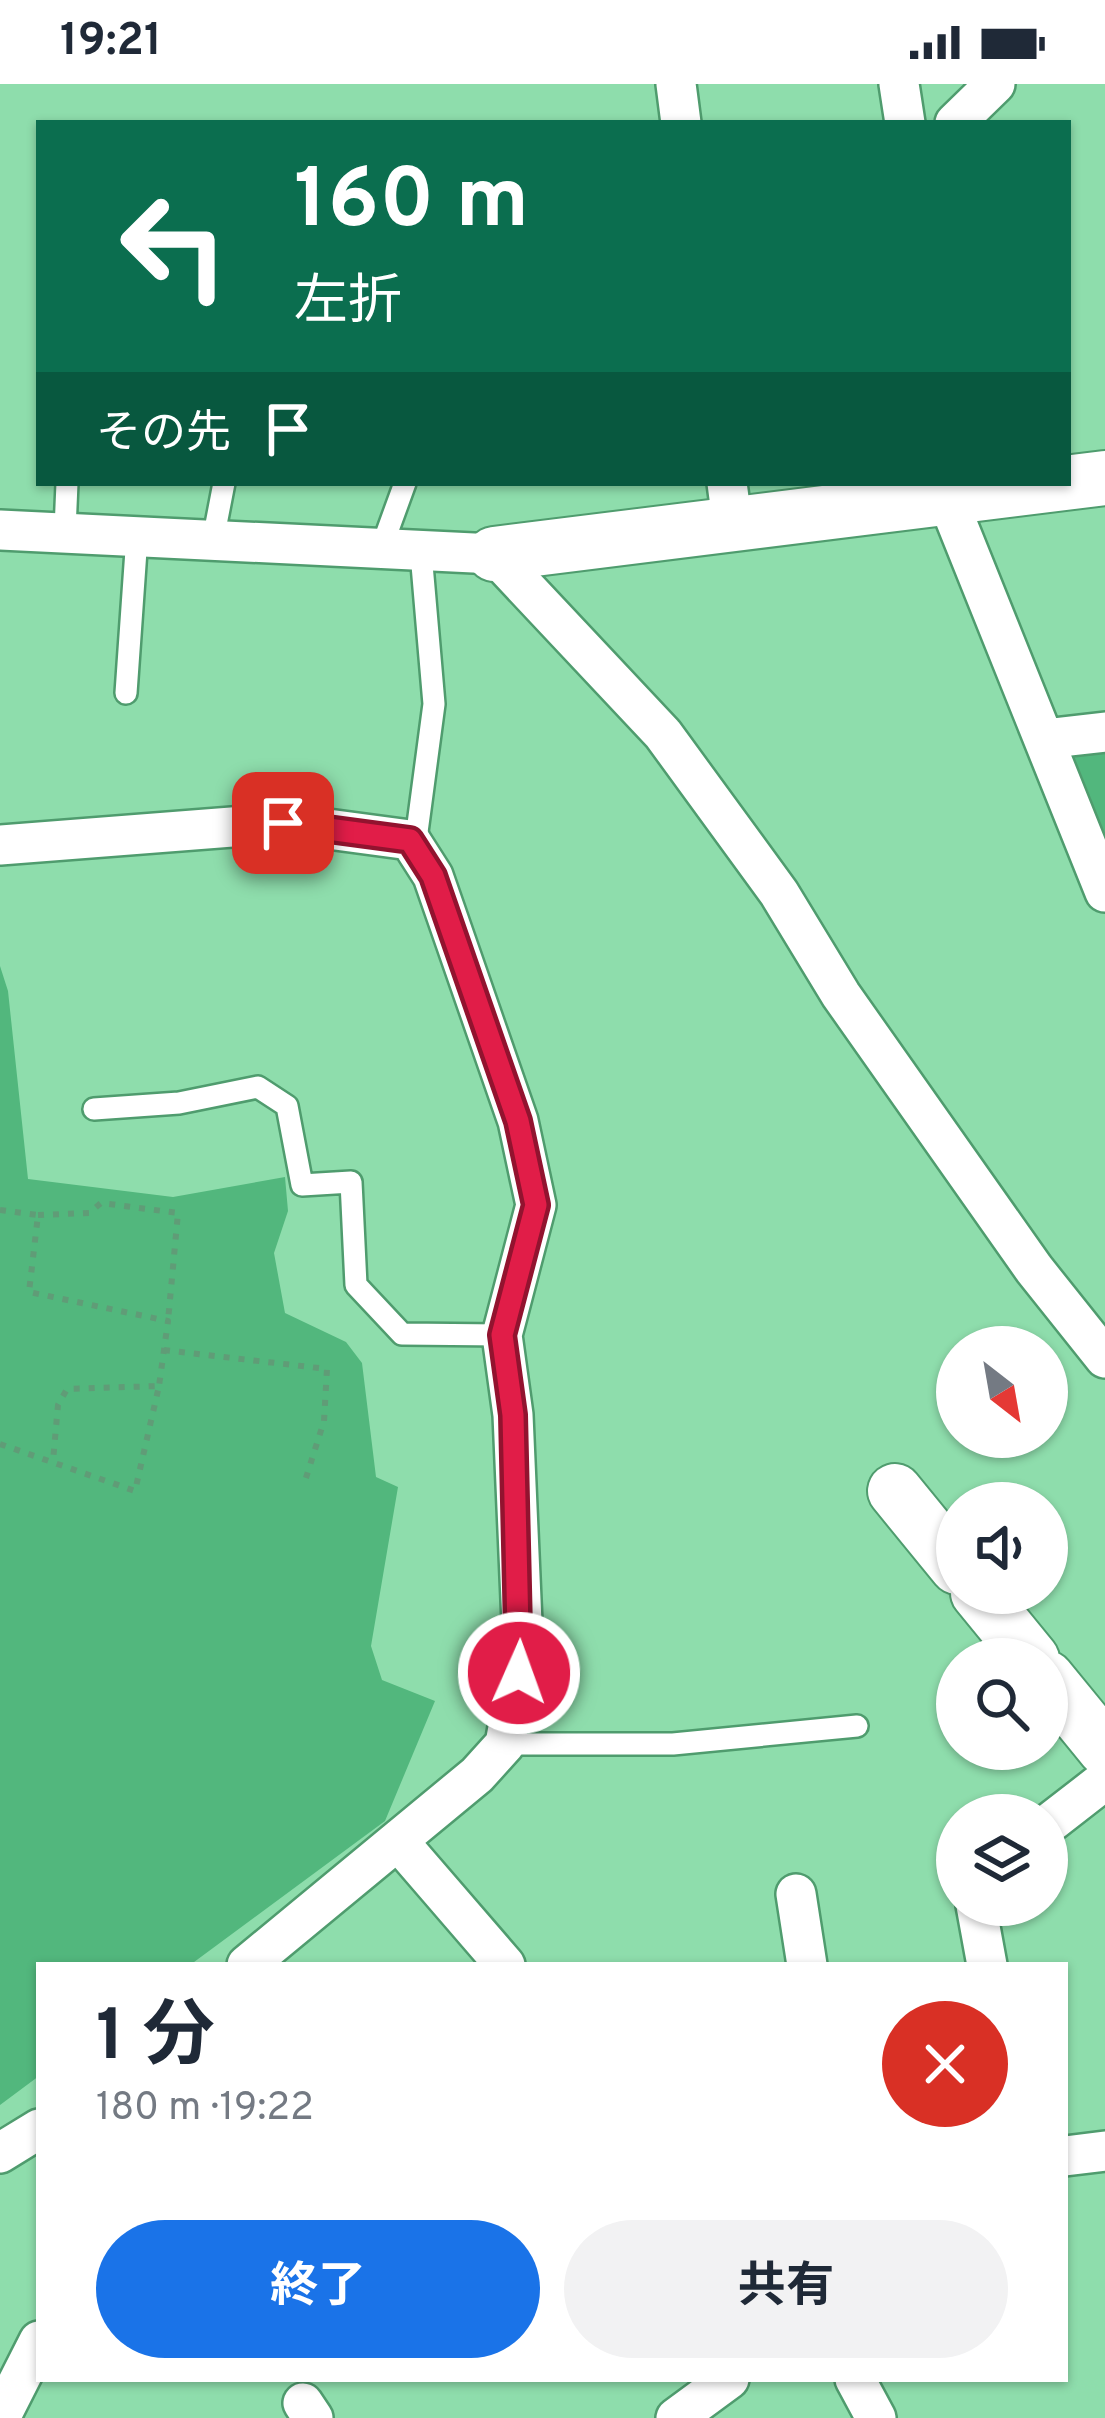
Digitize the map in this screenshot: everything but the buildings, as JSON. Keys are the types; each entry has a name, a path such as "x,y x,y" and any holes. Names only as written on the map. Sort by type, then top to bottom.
{"street":[{"path":"676,84 681,120"},
{"path":"899,84 904,120"},
{"path":"958,120 995,84"},
{"path":"1071,481 1105,478"},
{"path":"0,530 494,554 730,505 1014,486"},
{"path":"946,492 1105,892"},
{"path":"494,554 663,734 779,893 841,994 1034,1269 1105,1358"},
{"path":"1044,739 1105,732"},
{"path":"0,845 283,823 410,840 433,876 518,1121 536,1205 502,1335 513,1415 523,1646 505,1744 398,1841 251,1962"},
{"path":"895,1491 936,1541"},
{"path":"995,1614 1015,1638"},
{"path":"1068,1704 1105,1749"},
{"path":"1068,1809 1105,1780"},
{"path":"398,1841 499,1962"},
{"path":"796,1894 807,1962"},
{"path":"980,1926 986,1962"},
{"path":"0,2153 36,2131"},
{"path":"1068,2156 1105,2151"},
{"path":"0,2418 36,2347"},
{"path":"676,2418 725,2382"},
{"path":"857,2382 876,2418"}],"lane":[{"path":"65,530 67,486"},
{"path":"213,540 223,486"},
{"path":"405,486 401,551 434,704 415,848"},
{"path":"126,693 136,536"},
{"path":"94,1109 179,1103 258,1087 287,1106 302,1185 351,1182 356,1285 402,1334 502,1335"},
{"path":"505,1744 673,1744 857,1726"}],"path":[{"path":"0,1210 38,1215 89,1213 101,1203 178,1213 159,1386 136,1491 0,1444"},
{"path":"38,1215 29,1292 168,1322"},
{"path":"164,1351 327,1369 324,1421 305,1481"},
{"path":"53,1461 58,1406 67,1389 159,1386"}],"green space":[{"path":"1105,745 1105,851 1067,764 1080,748"},
{"path":"0,966 8,991 28,1179 173,1197 285,1177 288,1211 274,1253 285,1313 346,1342 362,1363 376,1477 398,1487 371,1646 382,1680 435,1701 385,1821 194,1962 36,1962 36,2078 0,2105"}],"route":[{"path":"283,823 410,840 433,876 518,1121 536,1205 502,1335 513,1415 523,1646 519,1673"}]}
